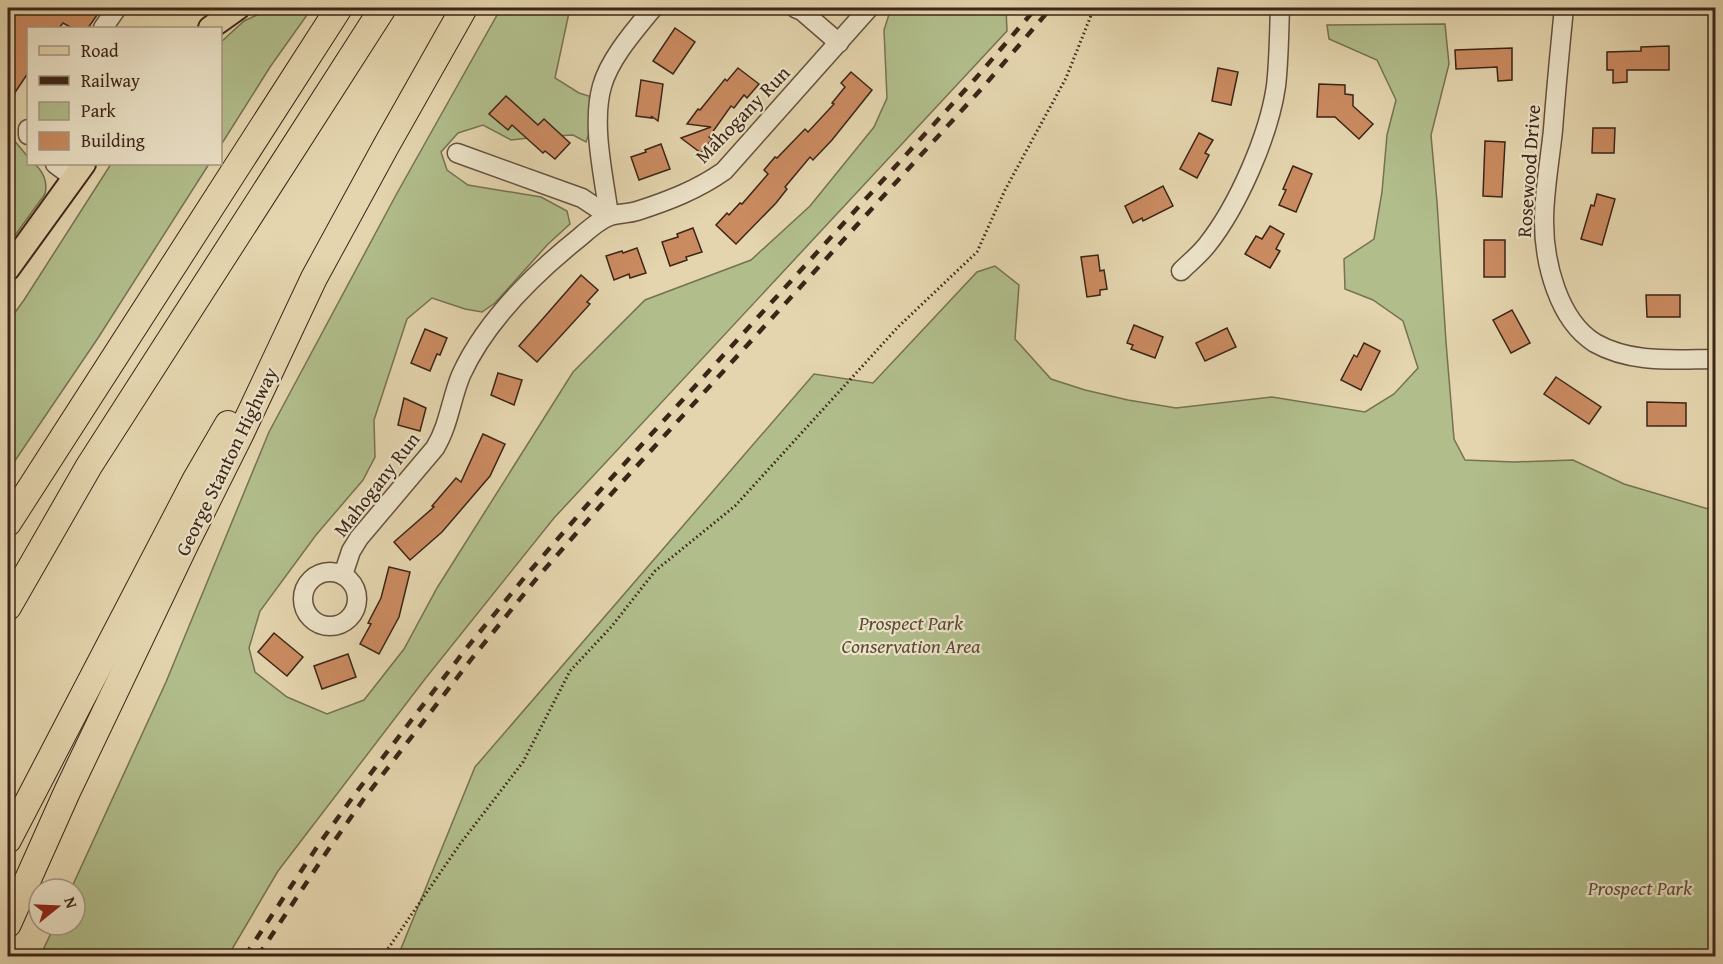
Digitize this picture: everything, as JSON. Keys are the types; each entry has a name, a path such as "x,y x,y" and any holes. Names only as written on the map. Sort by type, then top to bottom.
{"highway":[{"path":"8,523 339,8"},
{"path":"8,607 89,466 383,8"},
{"name":"George Stanton Highway","path":"8,924 67,792 314,279 464,8"},
{"path":"8,840 196,479 314,279"}],"main road":[{"path":"211,27 229,10"},
{"path":"8,269 79,171"}],"street":[{"path":"104,27 117,8"},
{"path":"609,216 598,136 598,110 602,86 614,61 653,8"},
{"path":"795,8 802,11 839,43"},
{"name":"Mahogany Run","path":"343,575 351,551 359,538 435,448 442,435 461,376 477,345 492,323 552,259 609,216 634,212 681,195 707,183 724,171 869,8"},
{"path":"1181,271 1207,246 1230,209 1267,127 1276,86 1280,8"},
{"name":"Rosewood Drive","path":"1564,8 1544,220 1546,257 1557,292 1565,310 1579,329 1594,342 1614,352 1640,359 1716,359"},
{"path":"457,153 582,198 609,216"},
{"path":"58,165 79,171"}],"path":[{"path":"383,957 460,844 523,762 570,671 612,626 655,571 735,506 898,327 977,252 1005,190 1066,78 1095,8"}],"green space":[{"path":"272,8 308,8 307,15 270,67 222,143 222,41 244,21"},
{"path":"501,8 570,8 555,78 579,93 589,96 593,122 586,142 573,135 511,140 483,125 458,133 441,152 447,170 468,185 541,197 567,211 570,224 548,244 495,303 482,312 432,298 407,319 374,420 375,457 363,480 316,535 260,611 249,648 255,672 287,697 327,714 364,700 404,649 437,588 573,372 645,300 751,260 810,206 874,127 887,98 884,30 891,8 1006,8 1007,31 554,518 425,679 278,871 228,956 40,956 49,937 87,937 87,877 77,877 166,682 269,432 396,195"},
{"name":"Prospect Park Conservation Area","path":"1445,24 1449,64 1431,135 1454,439 1465,460 1514,462 1573,460 1624,484 1715,511 1715,956 398,956 475,767 814,374 873,383 977,272 995,266 1019,285 1015,339 1051,379 1085,390 1176,408 1272,397 1365,412 1394,394 1418,368 1403,321 1373,300 1345,289 1344,259 1374,239 1382,192 1387,135 1396,100 1377,60 1329,39 1327,25"},
{"path":"8,133 27,156 27,165 36,165 40,170 46,185 45,194 8,245"},
{"path":"110,165 208,165 98,338 8,471 8,322"}],"building":[{"path":"8,8 102,8 89,27 70,27 63,23 60,27 27,27 27,74 8,103"},
{"path":"675,28 695,42 673,74 653,61"},
{"path":"1669,46 1669,70 1627,70 1627,82 1613,83 1613,70 1607,70 1607,52 1641,51 1641,47"},
{"path":"1512,48 1512,80 1498,81 1497,67 1456,69 1455,50"},
{"path":"738,68 759,84 747,98 744,95 734,108 731,106 709,137 712,139 701,153 681,138 711,127 687,124 725,79 727,81"},
{"path":"1218,68 1238,72 1231,105 1212,101"},
{"path":"851,72 872,90 832,140 813,160 810,157 785,187 787,189 776,203 736,244 716,225 727,213 729,215 740,203 742,204 768,174 764,170 775,157 777,158 805,129 808,132 834,104 832,103 845,87 841,83"},
{"path":"641,80 663,84 658,121 651,116 652,118 636,116"},
{"path":"1319,84 1345,85 1345,94 1353,95 1353,106 1373,124 1359,139 1335,117 1317,117"},
{"path":"506,96 538,125 544,119 570,143 555,159 545,151 543,153 512,125 508,130 489,114"},
{"path":"1593,128 1615,128 1614,153 1592,153"},
{"path":"1199,133 1213,140 1205,153 1209,155 1197,178 1180,169"},
{"path":"1485,141 1505,142 1502,197 1483,196"},
{"path":"661,144 670,169 639,180 631,157"},
{"path":"1293,166 1312,174 1296,212 1279,205"},
{"path":"1163,186 1173,206 1143,221 1142,218 1133,223 1125,206"},
{"path":"1597,194 1615,199 1602,245 1581,239 1591,205 1594,206"},
{"path":"1270,226 1284,234 1276,249 1280,251 1270,268 1245,254 1256,236 1262,239"},
{"path":"693,228 702,252 686,257 687,260 670,266 662,242 678,237 677,234"},
{"path":"1484,240 1505,240 1505,277 1484,277"},
{"path":"637,248 646,273 630,278 629,274 614,280 606,256"},
{"path":"1098,255 1100,271 1104,270 1107,289 1100,290 1100,295 1087,297 1081,257"},
{"path":"581,275 598,290 587,302 590,304 537,362 519,346"},
{"path":"1646,295 1680,295 1680,317 1647,317"},
{"path":"1512,310 1530,343 1511,353 1493,320"},
{"path":"1134,325 1163,337 1155,358 1131,349 1133,345 1127,343"},
{"path":"1227,328 1236,347 1205,361 1196,343"},
{"path":"425,329 447,338 430,371 411,363"},
{"path":"1364,343 1380,351 1361,390 1341,380 1354,355 1357,357"},
{"path":"498,373 522,380 514,405 491,395"},
{"path":"1556,377 1601,407 1589,424 1544,394"},
{"path":"404,398 426,408 420,431 398,425"},
{"path":"1647,402 1686,403 1686,426 1647,426"},
{"path":"483,434 505,444 490,476 442,532 410,560 394,542 434,507 432,506 456,478 461,482"},
{"path":"389,567 410,572 399,617 379,654 360,644 381,598"},
{"path":"274,633 303,657 287,676 258,652"},
{"path":"348,654 356,677 322,689 314,666"}],"railway":[{"path":"245,956 355,794 465,650 529,572 595,496 976,78 1036,8"},
{"path":"258,956 363,800 537,578 984,86 1051,8"}],"park label":[{"name":"Prospect Park","path":"1640,887"}]}
